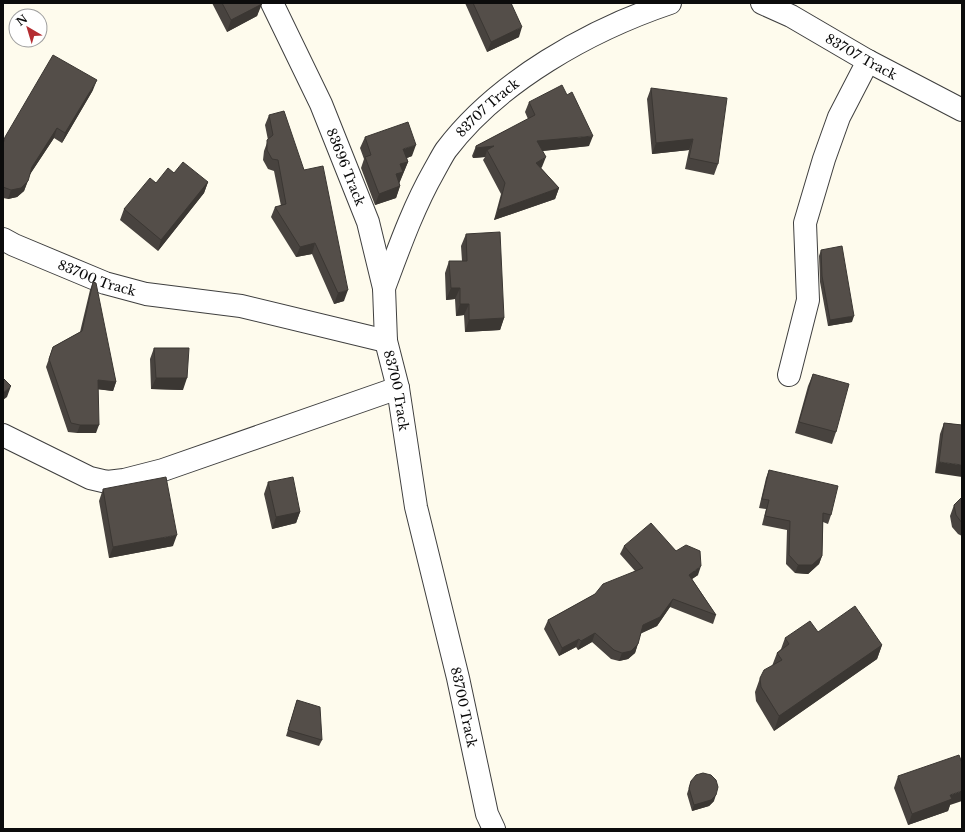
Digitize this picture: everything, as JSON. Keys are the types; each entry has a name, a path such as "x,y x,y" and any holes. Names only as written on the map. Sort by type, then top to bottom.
{"street":[{"name":"83696 Track","path":"272,3 321,104 368,222 384,288 386,341"},
{"name":"83707 Track","path":"384,288 406,230 424,189 446,150 474,118 504,91 563,51 640,13 670,3"},
{"name":"83707 Track","path":"762,3 791,16 868,61 962,110"},
{"path":"789,375 808,300 805,223 824,159 839,116 868,61"},
{"name":"83700 Track","path":"3,239 105,283 146,294 240,306 386,341 398,388 416,507 458,678 487,814 494,829"},
{"path":"3,435 90,478 112,482 163,470 398,388"}],"building":[{"path":"222,3 261,3 262,4 231,20"},
{"path":"473,3 511,3 522,27 491,42"},
{"path":"53,55 97,80 65,133 57,128 32,167 28,181 21,188 11,190 3,187 3,144 5,137"},
{"path":"562,85 567,95 572,92 593,136 537,141 546,157 536,163 559,188 498,210 505,183 487,150 494,146 476,148 476,146 535,115 529,102"},
{"path":"651,88 727,98 718,164 689,158 693,139 656,143"},
{"path":"284,111 304,170 323,166 348,290 338,293 315,243 300,247 275,207 286,204 278,160 272,159 267,150 267,140 273,135 269,115"},
{"path":"408,122 416,145 403,149 408,162 400,164 403,172 396,174 400,186 379,194 365,157 371,155 365,137"},
{"path":"183,162 208,182 161,240 124,209 150,178 156,183 168,168 174,173"},
{"path":"500,232 504,318 469,320 469,304 460,304 460,288 451,288 449,261 467,261 466,234"},
{"path":"842,246 854,316 830,320 822,276 821,250"},
{"path":"93,282 96,283 116,382 98,380 99,425 80,425 71,423 49,359 53,347 82,331"},
{"path":"154,348 189,348 187,378 156,378"},
{"path":"813,374 849,384 836,432 799,422"},
{"path":"3,378 11,386 3,393"},
{"path":"944,423 962,425 962,465 939,462"},
{"path":"769,470 838,486 831,515 823,513 822,556 812,565 798,565 789,555 790,521 765,516 769,500 762,499"},
{"path":"166,477 177,535 113,547 103,489"},
{"path":"293,477 300,512 276,517 268,482"},
{"path":"962,497 962,523 956,515 954,505"},
{"path":"651,523 676,551 686,545 700,551 701,566 689,575 716,615 673,599 660,617 643,625 638,644 631,651 622,653 614,650 595,633 581,641 579,639 562,648 548,620 595,594 603,584 643,568 624,546"},
{"path":"855,606 882,645 779,716 761,687 760,678 764,670 782,660 777,653 789,644 785,638 810,621 818,632"},
{"path":"297,700 320,707 322,740 288,730"},
{"path":"959,755 962,763 962,791 950,795 952,799 912,814 898,776"},
{"path":"703,773 711,775 716,780 718,787 716,795 711,800 694,805 689,788 691,781 696,775"}]}
